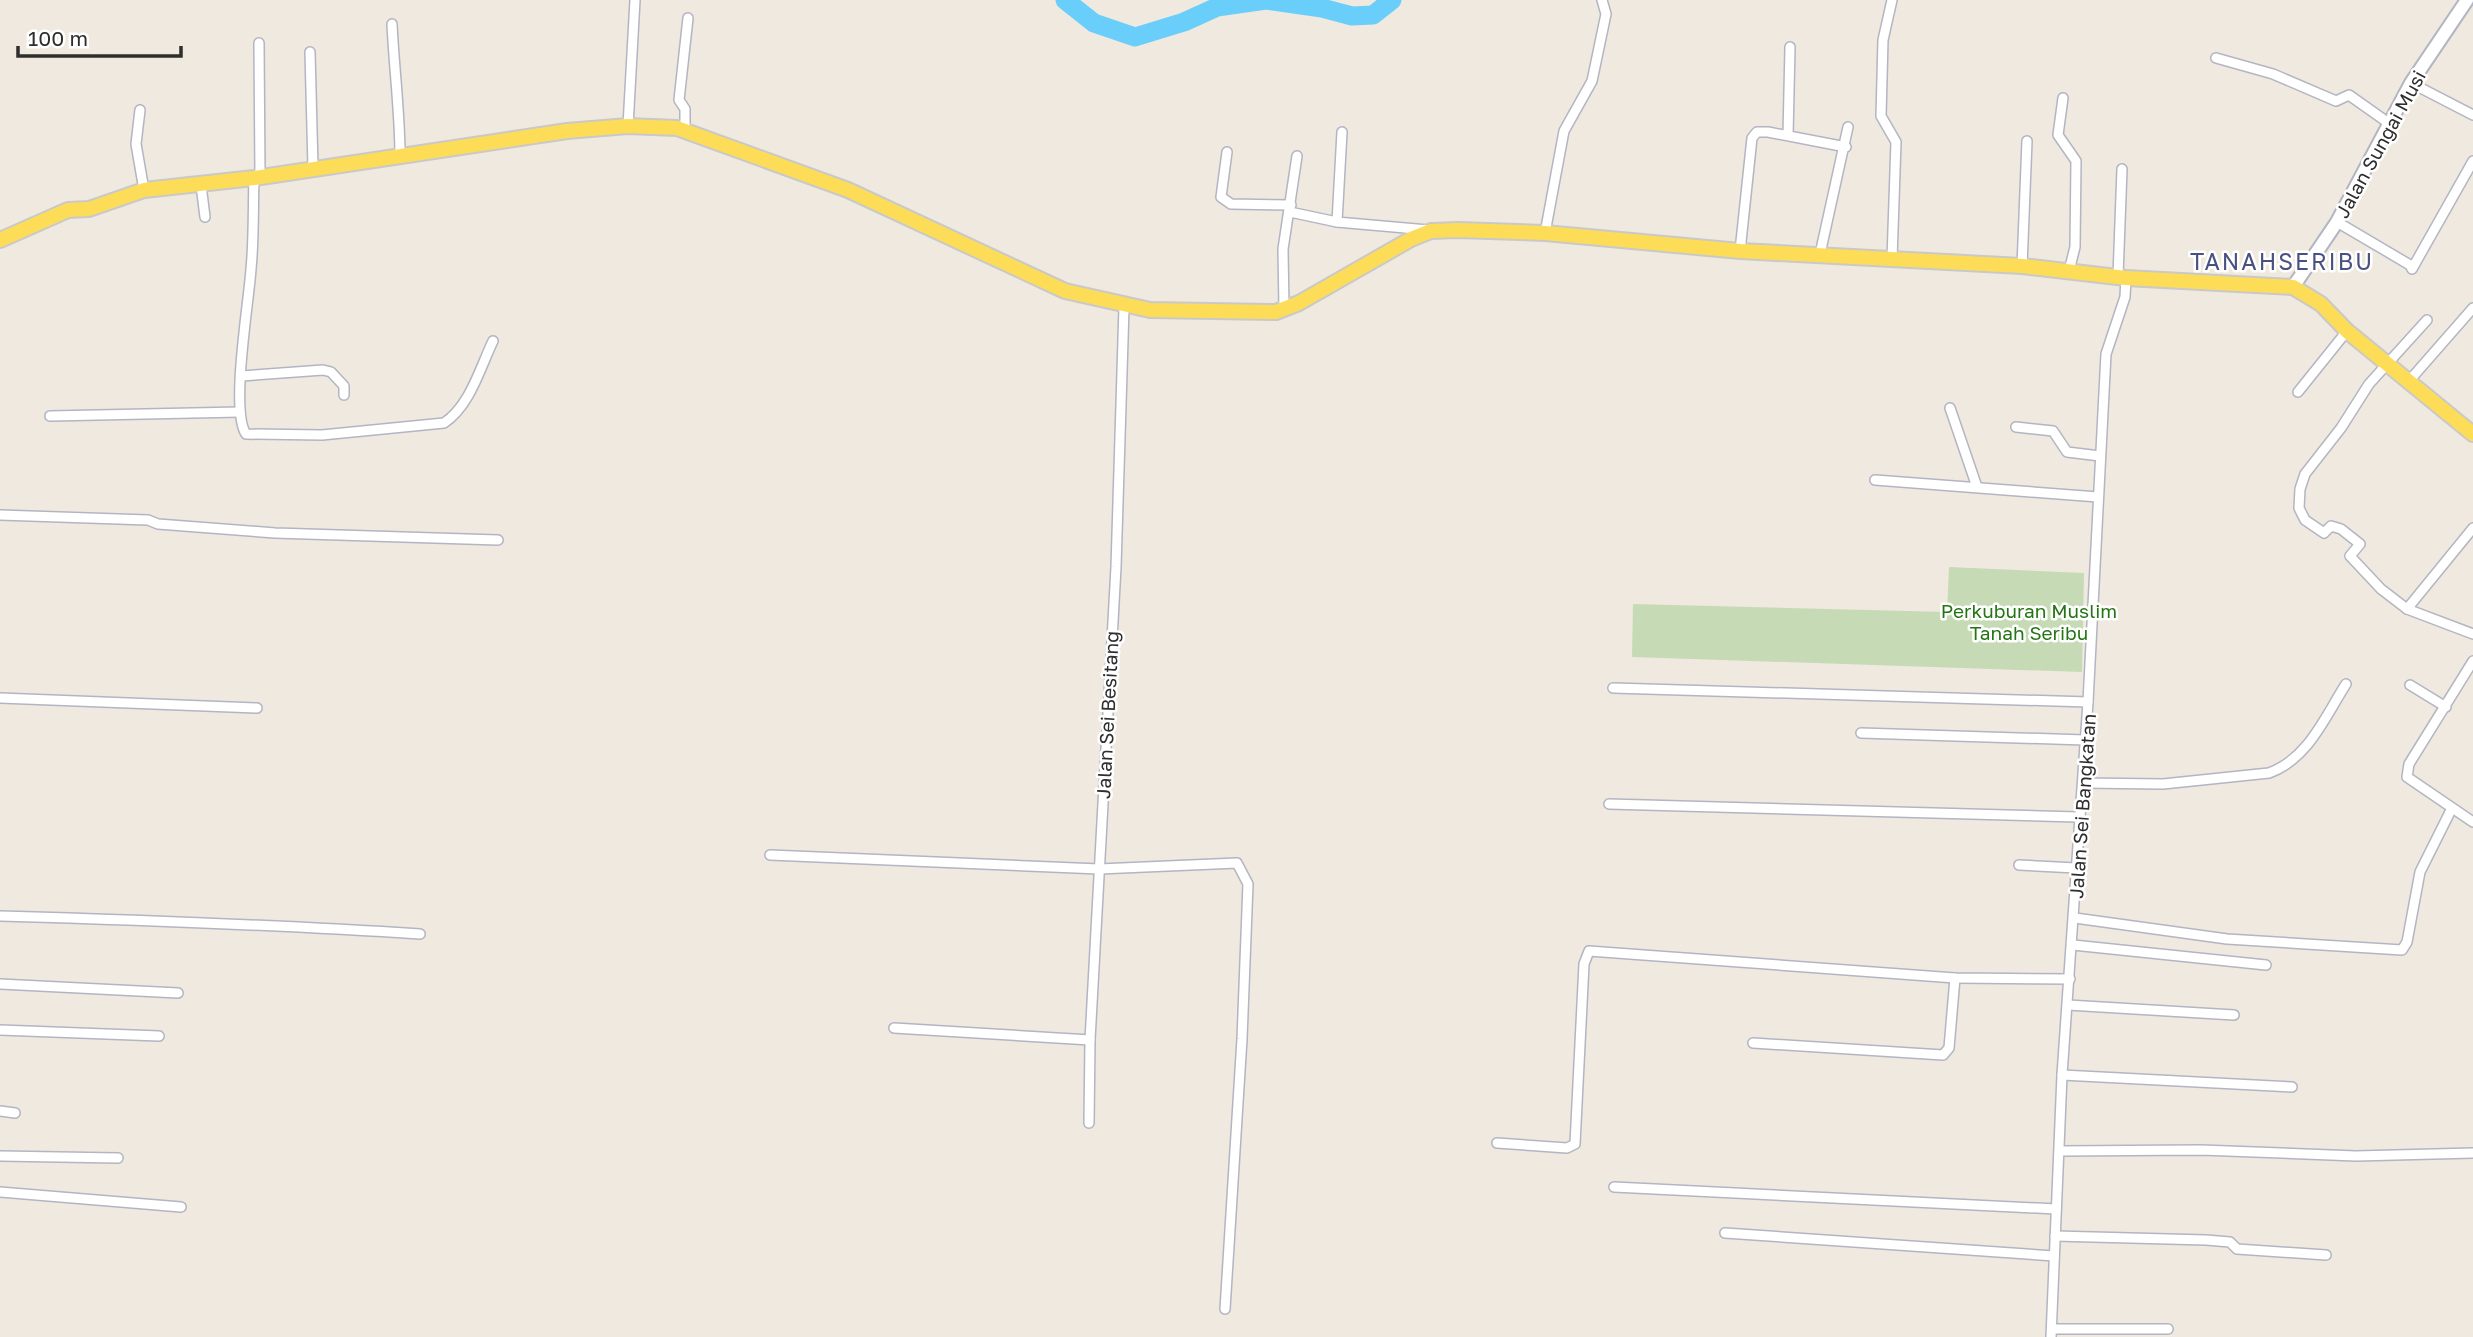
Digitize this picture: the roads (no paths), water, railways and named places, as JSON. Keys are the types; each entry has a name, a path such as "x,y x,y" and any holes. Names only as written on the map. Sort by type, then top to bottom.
{"main road":[{"name":"Jalan Sungai Musi","path":"2294,287 2337,222 2411,83 2464,1"},
{"path":"0,240 68,211 89,209 144,190 201,185 567,131 628,126 685,129 848,190 1065,291 1124,307 1187,312 1283,309 1431,231 1545,233 1740,251 2022,266 2122,277 2294,287 2321,304 2347,331 2472,432"}],"street":[{"path":"628,126 635,0"},
{"path":"1545,233 1564,131 1592,81 1606,14 1602,0"},
{"path":"1892,0 1883,40 1881,116 1896,142 1892,259"},
{"path":"685,129 685,109 679,100 688,18"},
{"path":"392,24 394,80 400,114 400,157"},
{"path":"259,43 257,177 252,267 241,376 240,412 243,431 253,436 322,435 444,423 455,416 464,402 493,341"},
{"path":"1788,135 1790,47"},
{"path":"310,52 313,167"},
{"path":"2216,58 2273,74 2336,101 2349,95 2390,124"},
{"path":"2411,83 2473,116"},
{"path":"2063,98 2058,135 2076,161 2075,247 2069,271"},
{"path":"140,110 136,144 144,190"},
{"path":"1820,254 1846,147 1848,127"},
{"path":"1338,222 1342,132"},
{"path":"1740,251 1752,138 1757,132 1788,135 1846,147"},
{"path":"2022,266 2027,141"},
{"path":"1227,152 1221,197 1231,204 1290,209 1338,222 1431,231"},
{"path":"1283,309 1283,249 1297,156"},
{"path":"2337,222 2410,265 2412,269 2473,161"},
{"name":"Jalan Sei Bangkatan","path":"2051,1333 2063,1075 2075,918 2078,817 2088,702 2106,354 2125,297 2122,277 2122,169"},
{"path":"201,185 205,217"},
{"name":"Jalan Sei Besitang","path":"1089,1124 1090,1040 1116,567 1124,307"},
{"path":"2409,381 2473,308"},
{"path":"2427,320 2387,363 2305,474 2300,489 2299,508 2313,527 2324,533 2331,526 2341,529 2360,544 2350,556 2381,589 2407,610 2473,634"},
{"path":"2298,392 2347,331"},
{"path":"241,376 323,370 331,372 344,386 344,395"},
{"path":"1950,408 1977,487"},
{"path":"50,416 240,412"},
{"path":"2016,427 2053,431 2067,452 2100,456"},
{"path":"1875,480 2098,497"},
{"path":"0,515 143,519 158,524 275,533 498,540"},
{"path":"2407,610 2473,528"},
{"path":"2473,661 2409,764 2407,777 2473,822"},
{"path":"2083,783 2163,784 2269,773 2282,769 2302,753 2346,684"},
{"path":"2410,685 2446,707"},
{"path":"1613,688 2088,702"},
{"path":"0,698 257,708"},
{"path":"1861,733 2085,740"},
{"path":"1609,804 2078,817"},
{"path":"2075,918 2227,939 2402,950 2407,942 2420,872 2452,807"},
{"path":"770,855 1099,869 1234,862 1246,875 1248,884 1242,1039 1225,1310"},
{"path":"2019,865 2076,868"},
{"path":"0,916 192,925 287,926 419,934"},
{"path":"2073,945 2266,965"},
{"path":"1497,1143 1567,1148 1575,1144 1584,964 1589,951 1955,978 2070,979"},
{"path":"1752,1043 1943,1055 1949,1048 1955,978"},
{"path":"0,984 178,993"},
{"path":"2068,1005 2234,1015"},
{"path":"894,1028 1090,1040"},
{"path":"0,1030 159,1036"},
{"path":"2063,1075 2292,1087"},
{"path":"0,1111 15,1113"},
{"path":"2060,1151 2201,1150 2357,1156 2473,1153"},
{"path":"0,1156 118,1158"},
{"path":"1614,1187 2056,1209"},
{"path":"0,1192 181,1207"},
{"path":"1726,1233 2054,1256"},
{"path":"2055,1236 2206,1240 2230,1242 2237,1249 2326,1255"},
{"path":"2051,1333 2168,1329"}],"waterway":[{"path":"1065,0 1094,23 1135,37 1184,22 1217,7 1266,0 1322,8 1352,16 1373,15 1392,0"}],"district":[{"name":"TANAHSERIBU","path":"2282,261"}],"park label":[{"name":"Perkuburan Muslim Tanah Seribu","path":"2029,621"}]}
